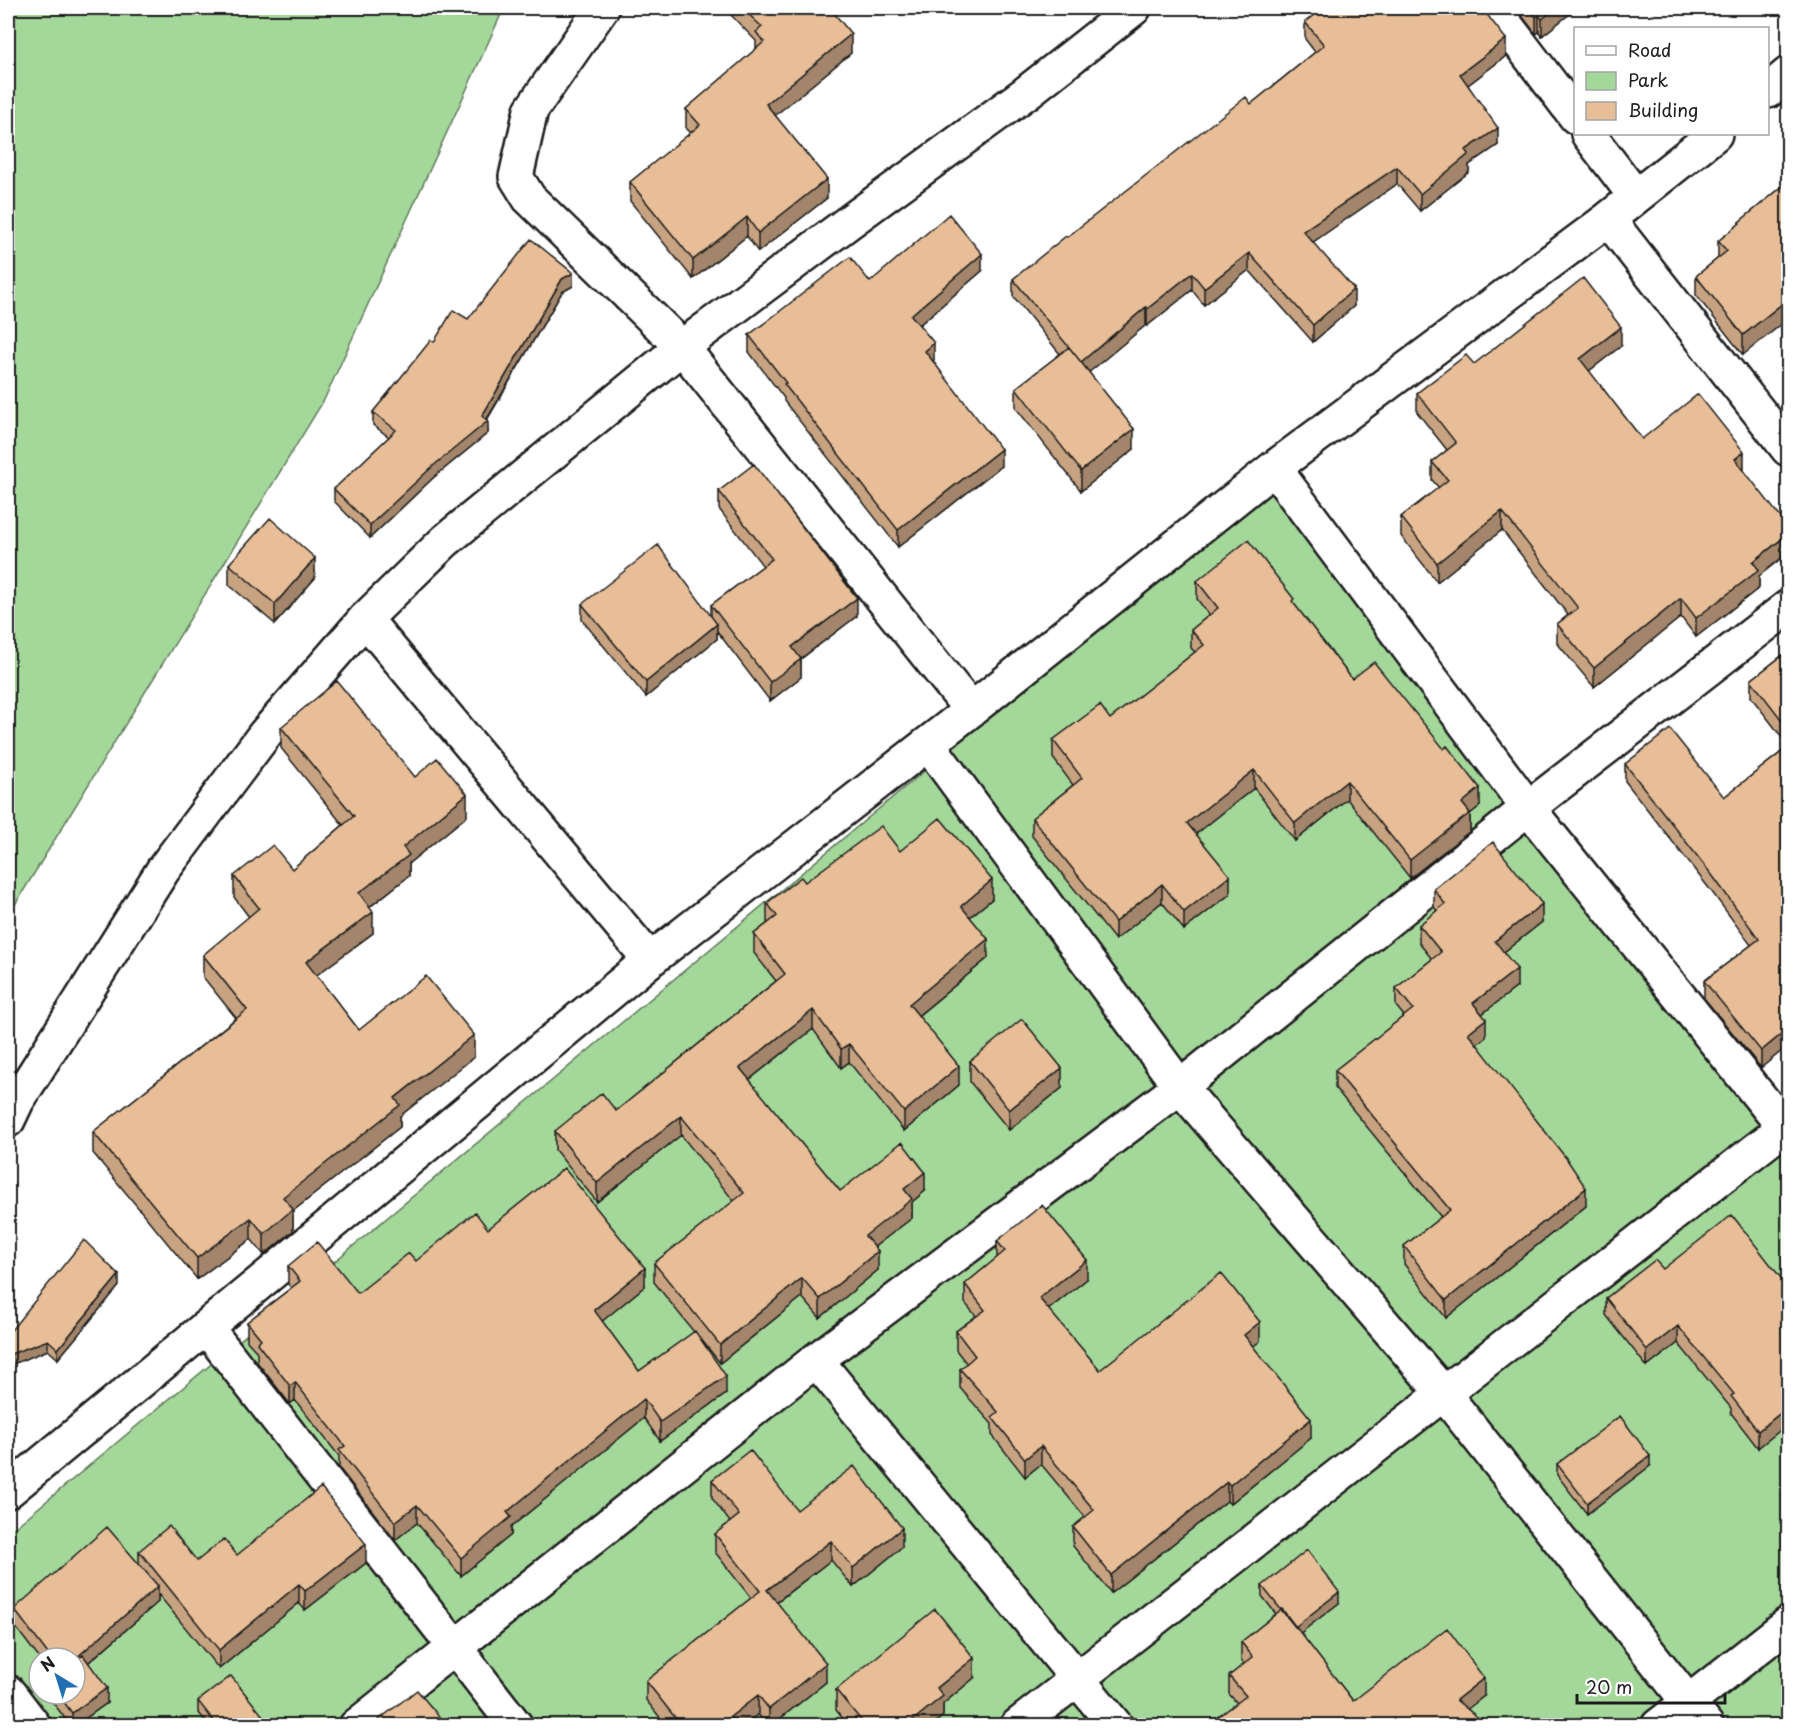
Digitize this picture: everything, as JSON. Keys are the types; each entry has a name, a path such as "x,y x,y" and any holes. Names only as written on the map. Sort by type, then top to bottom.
{"street":[{"path":"602,8 531,110 516,177 529,198 682,347 971,710"},
{"path":"8,1120 16,1101 163,870 265,734 365,619 445,541 682,347 1026,93 1134,8"},
{"path":"1493,8 1574,116"},
{"path":"1769,89 1788,74"},
{"path":"1589,135 1636,197"},
{"path":"8,1491 650,960 928,744 1274,468 1608,219 1714,135"},
{"path":"1608,219 1788,449"},
{"path":"1017,1725 1787,1128 1528,808 1274,468"},
{"path":"356,1725 816,1360 1180,1088 1528,808 1788,607"},
{"path":"365,619 650,960"},
{"path":"928,744 1180,1088 1444,1394 1698,1713"},
{"path":"206,1327 516,1725"},
{"path":"816,1360 1116,1725"},
{"path":"1658,1725 1698,1713 1788,1624"},
{"path":"8,1692 34,1725"}],"green space":[{"path":"8,8 504,8 324,400 8,916"},
{"path":"1267,486 1788,1123 1788,1725 8,1726 8,1533"}],"building":[{"path":"742,8 830,8 851,34 766,104 827,179 758,233 747,217 693,260 630,182 700,125 686,109 764,42 756,32 762,27"},
{"path":"1323,8 1482,8 1506,39 1460,74 1498,128 1466,150 1469,154 1420,194 1397,167 1303,231 1354,289 1313,325 1249,253 1204,288 1192,273 1147,309 1146,307 1081,362 1013,279 1246,97 1251,104 1324,45 1305,22"},
{"path":"1529,8 1556,8 1542,19 1539,15 1536,17"},
{"path":"1788,182 1788,299 1743,335 1696,276 1727,251 1718,241"},
{"path":"949,214 982,254 911,315 934,343 925,351 1001,449 898,530 784,384 786,383 749,335 850,257 870,282"},
{"path":"531,239 573,273 562,279 482,416 488,421 433,466 370,525 334,489 396,430 373,412 431,340 434,342 453,310 468,319"},
{"path":"1583,278 1621,327 1580,359 1642,439 1698,394 1744,452 1735,459 1788,527 1788,534 1753,562 1759,570 1696,618 1681,598 1594,668 1557,624 1578,608 1502,511 1437,563 1401,517 1448,480 1432,462 1456,443 1417,393 1466,355 1474,364"},
{"path":"1069,347 1134,429 1081,471 1016,388"},
{"path":"754,464 857,598 792,647 801,659 770,682 711,605 772,559 719,491"},
{"path":"270,518 315,558 275,604 229,564"},
{"path":"1248,540 1352,679 1374,662 1444,749 1447,746 1480,788 1462,803 1470,813 1410,860 1347,781 1295,823 1254,770 1187,823 1230,876 1184,912 1162,884 1115,922 1032,818 1082,778 1053,740 1100,705 1110,719 1204,645 1191,630 1218,608 1197,581"},
{"path":"658,545 717,624 646,682 582,604"},
{"path":"1788,651 1788,728 1751,680"},
{"path":"337,681 415,777 437,758 467,794 403,847 409,855 359,893 373,912 306,962 359,1030 426,976 474,1035 395,1098 400,1105 283,1197 293,1209 264,1234 251,1218 197,1258 93,1132 247,1010 203,955 259,908 234,876 273,845 292,869 354,816 281,727"},
{"path":"1670,729 1724,797 1788,747 1788,1029 1761,1051 1704,981 1759,939 1625,764"},
{"path":"940,818 992,880 961,906 988,939 909,1004 959,1066 904,1112 849,1044 841,1049 813,1010 740,1068 840,1191 902,1142 925,1172 904,1189 912,1199 865,1236 878,1251 820,1299 802,1278 720,1345 654,1263 744,1193 681,1116 597,1183 555,1131 602,1093 616,1111 785,974 754,934 777,916 767,903 801,877 805,882 881,826 900,851"},
{"path":"1493,842 1542,904 1495,941 1517,969 1473,1003 1486,1019 1468,1033 1566,1158 1586,1188 1446,1300 1404,1246 1450,1210 1335,1070 1413,1009 1396,988 1441,952 1419,925 1445,904 1434,889"},
{"path":"1022,1019 1062,1068 1009,1110 970,1061"},
{"path":"564,1168 645,1268 594,1310 639,1371 695,1331 726,1376 660,1422 644,1399 507,1512 511,1517 461,1558 417,1505 395,1522 339,1450 345,1446 295,1382 290,1386 257,1343 261,1339 247,1322 300,1281 288,1266 317,1242 358,1293 409,1253 416,1261 475,1212 488,1229"},
{"path":"1042,1205 1087,1260 1039,1298 1100,1370 1221,1273 1260,1322 1244,1335 1311,1419 1230,1485 1227,1482 1111,1575 1073,1527 1094,1510 1041,1446 1025,1459 992,1417 998,1412 960,1369 975,1356 956,1331 985,1310 965,1284 1005,1251 997,1241"},
{"path":"1732,1215 1788,1287 1788,1407 1758,1431 1731,1396 1734,1394 1678,1326 1647,1350 1606,1298 1655,1260 1663,1269"},
{"path":"84,1240 119,1275 58,1349 48,1340 8,1355 8,1334"},
{"path":"1620,1416 1650,1456 1587,1503 1557,1464"},
{"path":"750,1450 797,1510 854,1466 902,1528 853,1568 831,1541 767,1590 826,1663 769,1709 758,1695 720,1725 681,1725 646,1681 760,1591 715,1534 739,1515 712,1480"},
{"path":"321,1487 366,1544 305,1591 299,1584 219,1650 139,1551 169,1526 197,1561 224,1539 237,1555"},
{"path":"107,1527 158,1586 87,1648 87,1646 42,1646 14,1609"},
{"path":"1307,1550 1339,1592 1295,1627 1262,1586"},
{"path":"935,1609 974,1658 937,1688 943,1696 907,1725 865,1725 836,1690"},
{"path":"1282,1609 1353,1701 1447,1628 1484,1678 1456,1700 1487,1725 1354,1725 1348,1718 1338,1725 1208,1725 1246,1696 1229,1676 1253,1657 1241,1642"},
{"path":"87,1660 107,1688 87,1702"},
{"path":"231,1676 263,1716 250,1725 217,1725 198,1701"},
{"path":"417,1690 446,1725 372,1725"},
{"path":"67,1706 82,1706 72,1713"}]}
